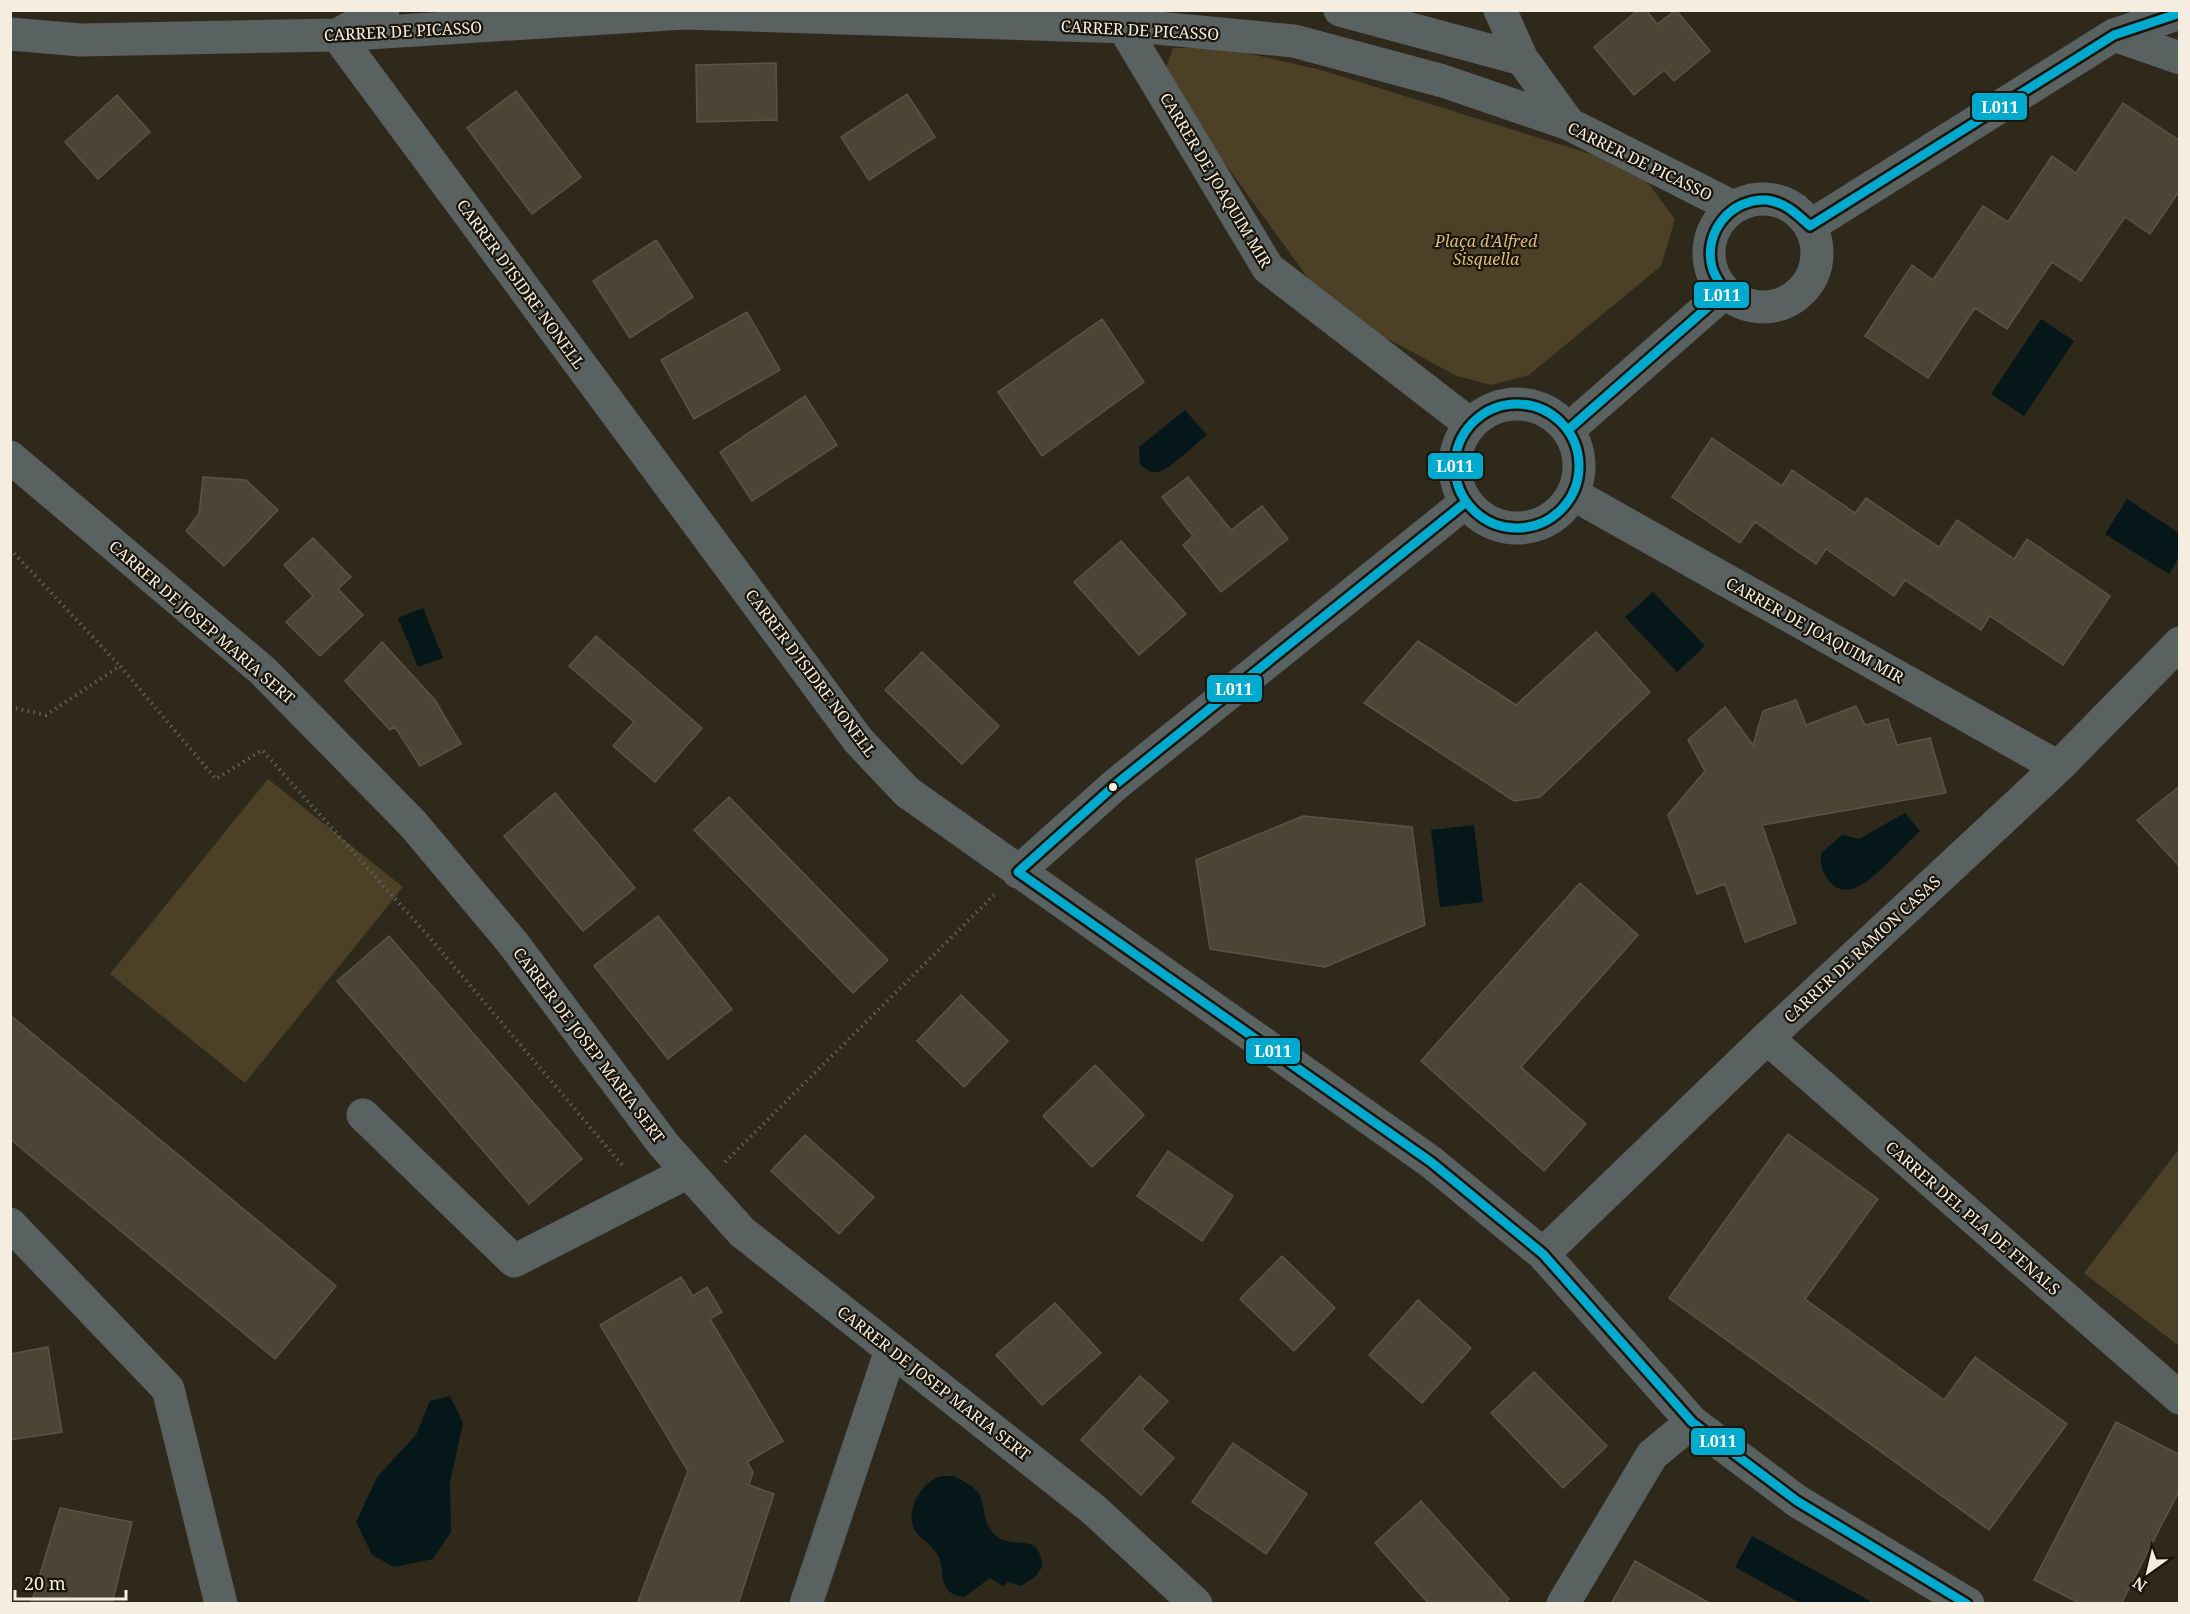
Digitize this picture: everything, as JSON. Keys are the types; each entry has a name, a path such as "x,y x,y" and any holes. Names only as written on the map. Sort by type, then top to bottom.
{"street":[{"path":"337,35 383,10"},
{"path":"1340,10 1522,59"},
{"path":"1500,10 1522,59 1569,124"},
{"path":"2114,35 2138,10"},
{"name":"CARRER DE PICASSO","path":"10,34 81,39 337,35 685,13 1124,28 1162,19 1294,41 1443,81 1569,124 1733,207"},
{"path":"1810,226 2114,35 2180,13"},
{"name":"CARRER DE JOAQUIM MIR","path":"1124,28 1268,268 1470,424"},
{"name":"CARRER D'ISIDRE NONELL","path":"337,35 858,740 907,792 1431,1162 1543,1254 1692,1422 1797,1501 1968,1604"},
{"path":"2114,35 2180,58"},
{"path":"1767,199 1785,203 1799,212 1810,226 1816,242 1817,259 1812,276 1803,290 1789,300 1765,306 1740,301 1725,292 1713,272 1709,248 1713,232 1721,218 1733,207 1749,200 1767,199"},
{"path":"1568,430 1725,292"},
{"path":"1520,404 1539,408 1555,417 1568,430 1579,462 1578,478 1573,494 1560,511 1542,523 1522,528 1500,526 1481,517 1466,502 1457,483 1455,462 1459,442 1470,424 1485,412 1502,405 1520,404"},
{"name":"CARRER DE JOSEP MARIA SERT","path":"10,457 263,671 413,824 512,942 664,1145 741,1232 1093,1509 1196,1604"},
{"name":"CARRER DE JOAQUIM MIR","path":"1573,494 2058,767"},
{"path":"1018,872 1115,785 1466,502"},
{"name":"CARRER DE RAMON CASAS","path":"1543,1254 1767,1038 2058,767 2180,643"},
{"name":"CARRER DEL PLA DE FENALS","path":"1767,1038 2180,1398"},
{"path":"363,1115 514,1261 694,1179"},
{"path":"10,1224 168,1389 221,1604"},
{"path":"806,1604 891,1350"},
{"path":"1563,1604 1652,1455 1692,1422"}],"path":[{"path":"10,549 120,666 216,779 262,750 430,938 622,1166 664,1145"},
{"path":"10,707 46,715 120,666"},
{"path":"694,1179 1018,872"}],"green space":[{"name":"Plaça d'Alfred Sisquella","path":"1173,48 1226,48 1321,70 1594,155 1645,179 1675,219 1661,266 1529,375 1491,385 1457,376 1358,323 1311,282 1178,99 1164,74"},
{"path":"268,779 403,887 245,1083 110,974"},
{"path":"2179,1149 2179,1346 2084,1273"}],"shaded area":[{"path":"2041,319 2074,341 2024,416 1991,394"},
{"path":"1185,410 1207,435 1162,470 1154,472 1145,469 1140,464 1139,447"},
{"path":"2127,499 2179,533 2179,557 2169,574 2105,534"},
{"path":"1653,592 1705,646 1677,672 1625,617"},
{"path":"423,608 443,658 418,667 398,618"},
{"path":"1905,813 1920,831 1882,868 1867,881 1852,889 1837,888 1831,883 1823,870 1821,853 1842,835 1859,839"},
{"path":"1474,825 1483,902 1440,907 1431,830"},
{"path":"450,1396 463,1423 450,1482 451,1532 433,1559 394,1567 372,1555 356,1522 377,1477 416,1435 430,1401"},
{"path":"953,1476 976,1490 983,1504 988,1526 994,1534 1009,1542 1031,1544 1036,1548 1042,1567 1036,1576 1021,1586 1008,1582 1003,1586 990,1578 964,1597 948,1591 939,1558 915,1531 912,1512 921,1491 932,1480"},
{"path":"1752,1536 1870,1601 1868,1603 1800,1603 1735,1567"}],"building":[{"path":"1638,10 1646,10 1657,24 1676,10 1710,51 1674,81 1664,70 1634,95 1594,47"},
{"path":"776,63 777,120 697,122 696,65"},
{"path":"516,91 581,177 532,214 467,128"},
{"path":"907,94 935,137 869,180 841,137"},
{"path":"117,95 150,132 98,179 65,142"},
{"path":"2123,103 2180,141 2180,190 2150,234 2125,217 2081,281 2052,262 2007,329 1975,308 1928,378 1865,336 1912,265 1933,280 1983,206 2008,222 2052,156 2076,173"},
{"path":"656,240 693,297 630,338 593,281"},
{"path":"747,312 780,370 694,419 661,360"},
{"path":"1102,319 1144,382 1042,456 998,392"},
{"path":"805,396 837,445 752,501 720,452"},
{"path":"1712,438 1782,486 1792,470 1855,513 1866,498 1939,547 1957,520 2014,559 2027,539 2110,596 2063,665 1990,616 1981,630 1905,580 1894,596 1826,549 1816,564 1755,522 1740,543 1672,497"},
{"path":"203,477 246,480 278,510 224,566 186,531 199,514"},
{"path":"1188,477 1231,530 1262,506 1288,539 1221,592 1183,545 1193,536 1162,497"},
{"path":"313,538 351,577 338,589 363,615 320,656 286,622 313,596 284,565"},
{"path":"1121,541 1186,614 1139,655 1074,582"},
{"path":"1596,632 1650,692 1540,797 1514,801 1364,703 1418,641 1516,705"},
{"path":"596,636 702,728 655,782 613,746 634,722 569,666"},
{"path":"382,642 435,700 461,744 420,766 395,727 390,730 345,681"},
{"path":"922,652 999,726 962,764 885,690"},
{"path":"1796,700 1806,725 1856,706 1865,725 1888,719 1897,745 1930,738 1946,793 1762,825 1796,923 1745,942 1725,884 1697,894 1668,815 1705,771 1688,740 1725,707 1753,745 1763,711"},
{"path":"2180,786 2180,867 2137,820"},
{"path":"555,793 635,888 583,931 504,836"},
{"path":"729,797 888,960 853,993 694,830"},
{"path":"1303,816 1412,827 1425,925 1325,967 1210,949 1196,860"},
{"path":"1580,883 1638,935 1521,1067 1586,1124 1544,1171 1421,1061"},
{"path":"658,916 732,1009 668,1059 594,966"},
{"path":"389,936 582,1159 529,1204 337,981"},
{"path":"961,995 1008,1041 964,1087 917,1041"},
{"path":"10,1015 336,1286 275,1359 10,1139"},
{"path":"1095,1065 1144,1115 1092,1167 1043,1116"},
{"path":"1788,1134 1878,1199 1805,1299 1944,1400 1975,1357 2067,1424 1989,1530 1669,1298"},
{"path":"805,1135 874,1197 839,1234 771,1171"},
{"path":"1168,1151 1233,1196 1202,1241 1137,1196"},
{"path":"1282,1256 1335,1308 1294,1351 1240,1299"},
{"path":"681,1277 693,1296 707,1287 722,1312 710,1319 783,1441 747,1462 753,1472 749,1485 774,1494 738,1604 637,1604 688,1471 600,1325"},
{"path":"1418,1300 1471,1348 1422,1403 1369,1355"},
{"path":"1055,1303 1101,1353 1042,1405 996,1355"},
{"path":"48,1347 62,1432 10,1440 10,1354"},
{"path":"1534,1372 1607,1446 1563,1488 1491,1413"},
{"path":"1140,1376 1168,1401 1142,1429 1174,1458 1141,1495 1081,1440"},
{"path":"2116,1422 2180,1455 2180,1489 2121,1604 2081,1604 2034,1580"},
{"path":"1233,1443 1307,1494 1266,1554 1192,1502"},
{"path":"1421,1501 1509,1599 1504,1604 1429,1604 1375,1543"},
{"path":"60,1508 132,1522 112,1604 31,1604"},
{"path":"1635,1561 1711,1604 1611,1604"}],"transit line":[{"name":"L011","path":"1568,430 1725,292 1713,270 1710,254 1716,230 1731,211 1754,201 1774,201 1796,213 1810,226 2114,35 2180,13"},
{"name":"L011","path":"1517,404 1541,409 1561,422 1574,442 1579,466 1574,490 1561,510 1541,523 1517,528 1493,523 1473,510 1460,490 1455,466 1460,442 1473,422 1493,409 1517,404"},
{"name":"L011","path":"1466,502 1115,785 1018,872 1431,1162 1543,1254 1692,1422 1797,1501 1967,1604"}]}
